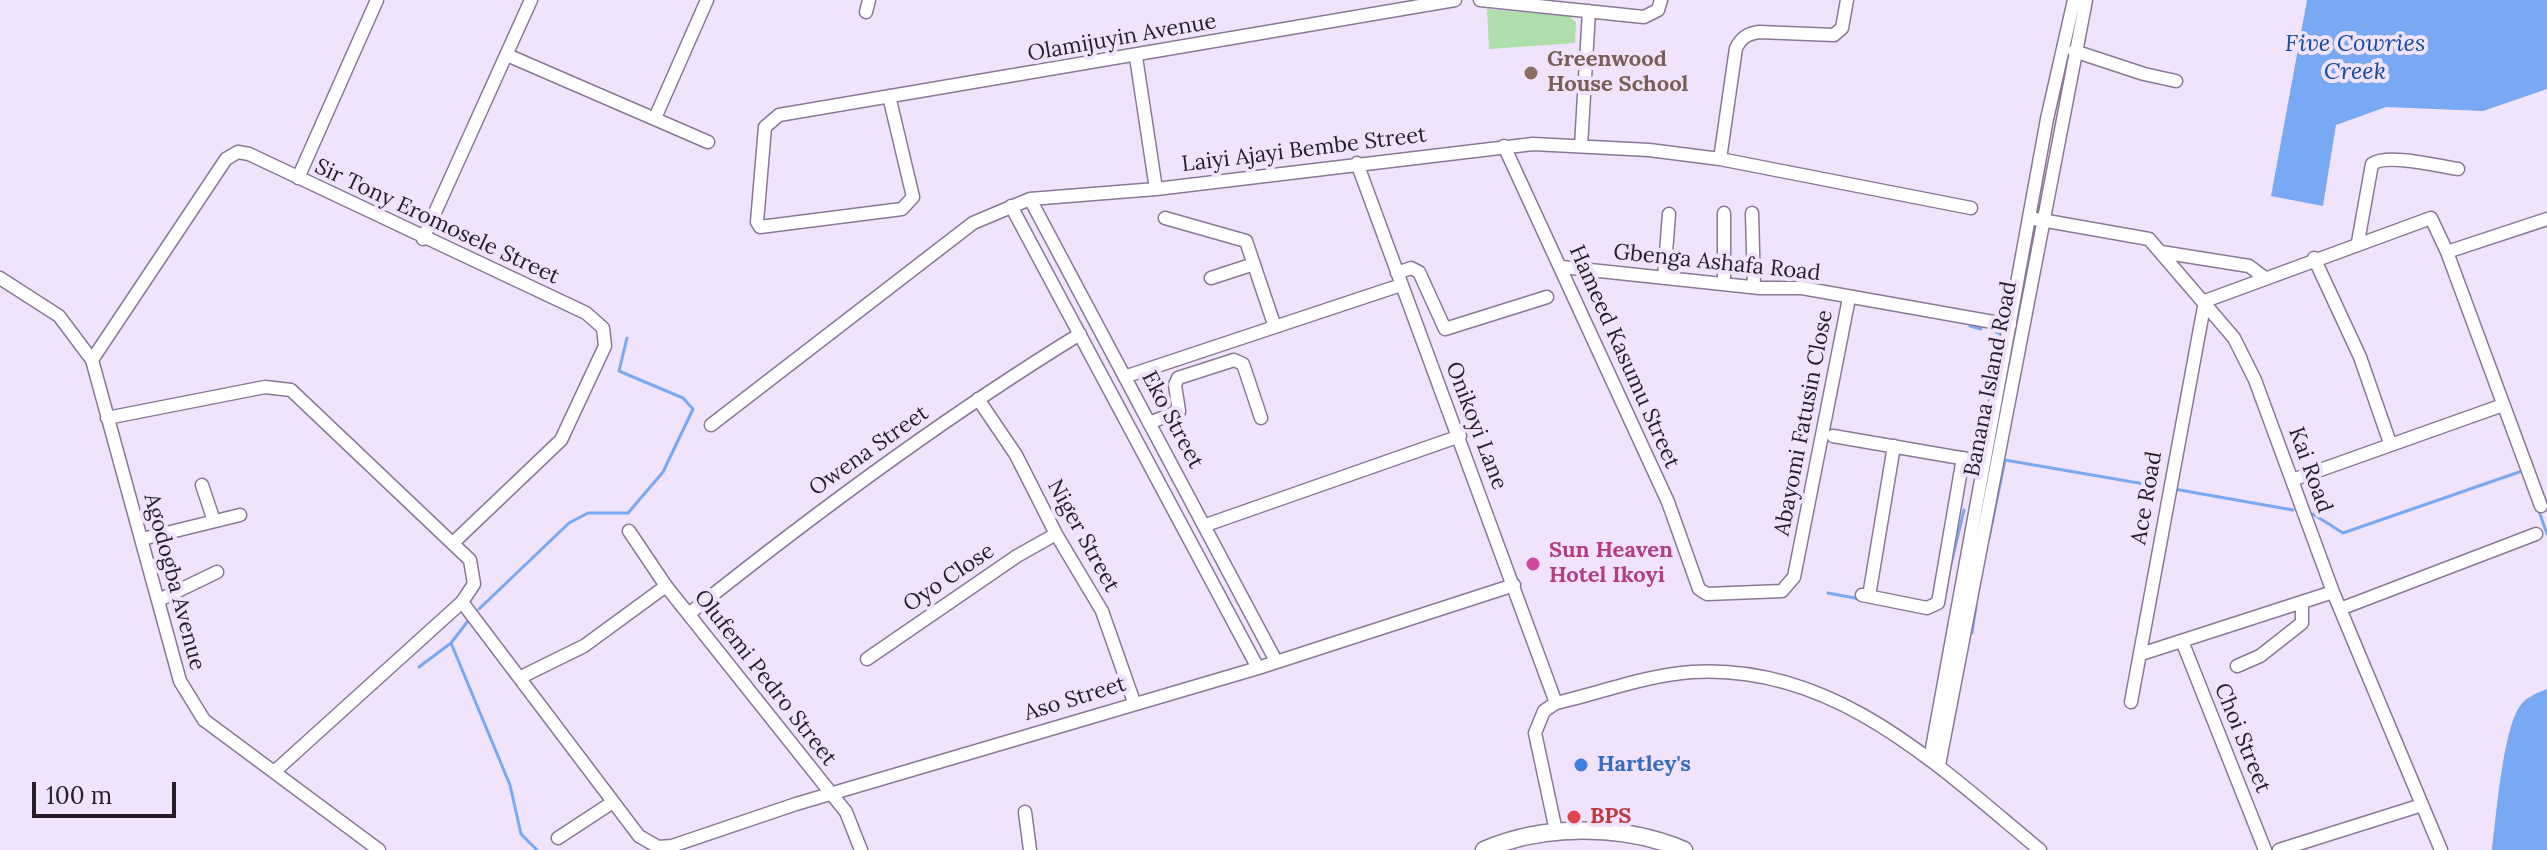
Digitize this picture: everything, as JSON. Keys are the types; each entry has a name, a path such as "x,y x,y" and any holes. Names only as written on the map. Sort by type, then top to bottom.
{"main road":[{"path":"1484,850 1523,837 1632,836 1684,850"},
{"path":"1514,850 1555,837 1651,850"}],"street":[{"path":"298,178 377,0"},
{"path":"423,239 531,0"},
{"path":"655,118 707,0"},
{"name":"Olamijuyin Avenue","path":"889,96 913,197 910,203 902,209 848,218 760,227 757,222 765,127 779,115 889,96 1136,57 1455,0"},
{"path":"1480,0 1644,17 1658,10 1661,0"},
{"path":"1720,159 1736,48 1741,40 1759,32 1834,35 1842,28 1847,0"},
{"name":"Banana Island Road","path":"1934,762 2074,0"},
{"name":"Banana Island Road","path":"1934,762 2010,325 2086,0"},
{"path":"1581,146 1589,11"},
{"path":"2074,51 2176,81"},
{"path":"507,55 708,142"},
{"path":"1136,57 1156,189"},
{"name":"Laiyi Ajayi Bembe Street","path":"711,425 973,223 1030,199 1156,189 1504,146 1581,146 1720,159 1971,208"},
{"name":"Hameed Kasumu Street","path":"1504,146 1668,502 1699,589"},
{"name":"Sir Tony Eromosele Street","path":"92,360 226,159 238,152 249,154 423,239 586,313 598,322 605,336 605,346 561,440 454,542"},
{"path":"2358,242 2372,164 2390,159 2458,169"},
{"name":"Onikoyi Lane","path":"1357,163 1556,703"},
{"name":"Eko Street","path":"1030,199 1127,376 1276,661"},
{"name":"Eko Street","path":"1011,206 1258,668"},
{"path":"1724,213 1724,284"},
{"path":"1752,213 1754,287"},
{"path":"1664,278 1669,214"},
{"path":"2205,301 2425,217 2435,221 2541,506"},
{"path":"1165,218 1244,239 1275,327"},
{"name":"Kai Road","path":"2036,219 2138,234 2149,239 2205,301 2246,359 2333,592 2441,850"},
{"path":"2447,252 2547,219"},
{"path":"2161,252 2249,266 2265,278"},
{"path":"2314,258 2360,357 2390,443"},
{"path":"1211,278 1254,264"},
{"name":"Gbenga Ashafa Road","path":"1562,267 1754,287 1802,288 2010,325"},
{"path":"1127,376 1275,327 1399,279 1411,268 1419,272 1445,329 1547,297"},
{"name":"Agodogba Avenue","path":"0,278 59,316 92,360 180,681 192,704 204,720 354,835 379,850"},
{"name":"Abayomi Fatusin Close","path":"1699,589 1715,595 1782,591 1794,577 1849,298"},
{"name":"Ace Road","path":"2131,702 2194,346 2205,301"},
{"name":"Owena Street","path":"690,613 812,515 978,399 1080,334"},
{"path":"1149,423 1179,411 1175,385 1178,378 1234,360 1243,364 1261,418"},
{"path":"107,418 265,387 291,390 470,560 474,584 462,602 274,772"},
{"name":"Niger Street","path":"978,399 1016,455 1056,534 1102,611 1134,702"},
{"path":"2292,480 2503,405"},
{"path":"1206,525 1460,436"},
{"path":"1833,436 1984,462"},
{"path":"1894,446 1866,596 1927,608 1938,603 1963,458"},
{"path":"202,485 214,521"},
{"path":"142,539 240,515"},
{"name":"Olufemi Pedro Street","path":"629,531 666,586 846,812 861,850"},
{"name":"Oyo Close","path":"867,659 1056,534"},
{"path":"2340,609 2536,534"},
{"path":"159,600 217,572"},
{"name":"Aso Street","path":"613,802 648,843 672,846 1134,702 1258,668 1514,585"},
{"path":"521,677 584,646 666,586"},
{"path":"2141,654 2333,592"},
{"path":"462,602 613,802 558,838"},
{"path":"2237,666 2260,656 2302,623 2302,602"},
{"name":"Choi Street","path":"2182,641 2265,850"},
{"path":"1555,837 1535,733 1544,711 1556,703 1691,672 1756,675 1835,698 1888,729 1934,762 2040,850"},
{"path":"2279,850 2422,805"},
{"path":"1025,812 1030,850"}],"green space":[{"path":"1487,9 1569,16 1576,22 1575,43 1489,49"}],"water":[{"name":"Five Cowries Creek","path":"2307,0 2547,0 2547,89 2483,111 2386,107 2336,125 2323,206 2271,196"},
{"path":"2547,689 2547,850 2492,850 2501,775 2514,718 2525,700"}],"waterway":[{"path":"1970,326 1981,329"},
{"path":"1992,331 2000,333 1994,365"},
{"path":"479,609 569,523 588,513 628,513 663,472 693,409 683,398 619,371 627,338"},
{"path":"1989,538 2005,460 2156,486"},
{"path":"2313,514 2343,533 2525,470"},
{"path":"2174,489 2293,510"},
{"path":"1942,602 1964,510"},
{"path":"2539,511 2547,534"},
{"path":"1828,593 1860,599"},
{"path":"1972,633 1976,606"},
{"path":"419,667 451,643 468,621"},
{"path":"451,643 510,785 521,834 537,850"}],"place":[{"name":"Greenwood House School","path":"1531,73"},
{"name":"Sun Heaven Hotel Ikoyi","path":"1533,564"},
{"name":"Hartley's","path":"1581,765"},
{"name":"BPS","path":"1574,817"}]}
